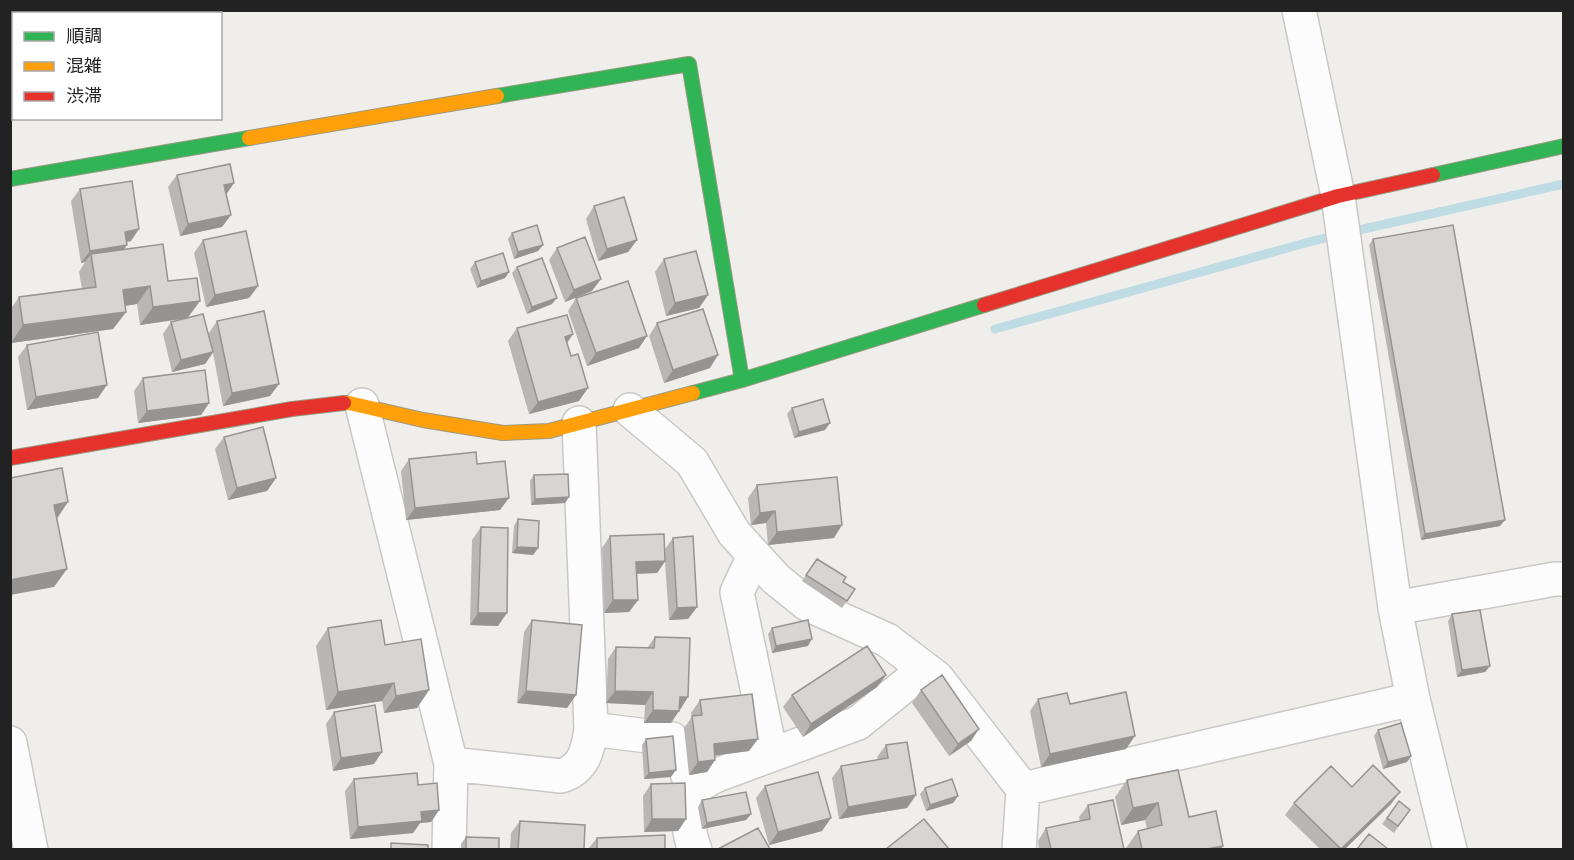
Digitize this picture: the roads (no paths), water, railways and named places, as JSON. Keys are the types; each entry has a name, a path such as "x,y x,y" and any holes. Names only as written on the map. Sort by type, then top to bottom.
{"street":[{"path":"1299,10 1338,196 1395,608 1413,699 1450,849"},
{"path":"10,179 689,64 742,380"},
{"path":"10,458 292,409 349,403 423,420 503,433 549,431 742,380 1338,196 1563,146"},
{"path":"362,405 451,764 449,849"},
{"path":"630,410 692,462 734,533 776,579 807,604 887,640 937,678 1023,789 1019,849"},
{"path":"451,764 561,776 572,772 583,760 591,729 579,423"},
{"path":"754,556 737,592 771,755"},
{"path":"1395,608 1563,579"},
{"path":"695,849 690,839 688,803 693,791 703,782 858,723 925,669"},
{"path":"1023,789 1413,699"},
{"path":"591,729 672,739 678,746 693,791"},
{"path":"10,743 31,849"}],"waterway":[{"path":"1350,232 1564,184"},
{"path":"995,329 1337,235"}]}
